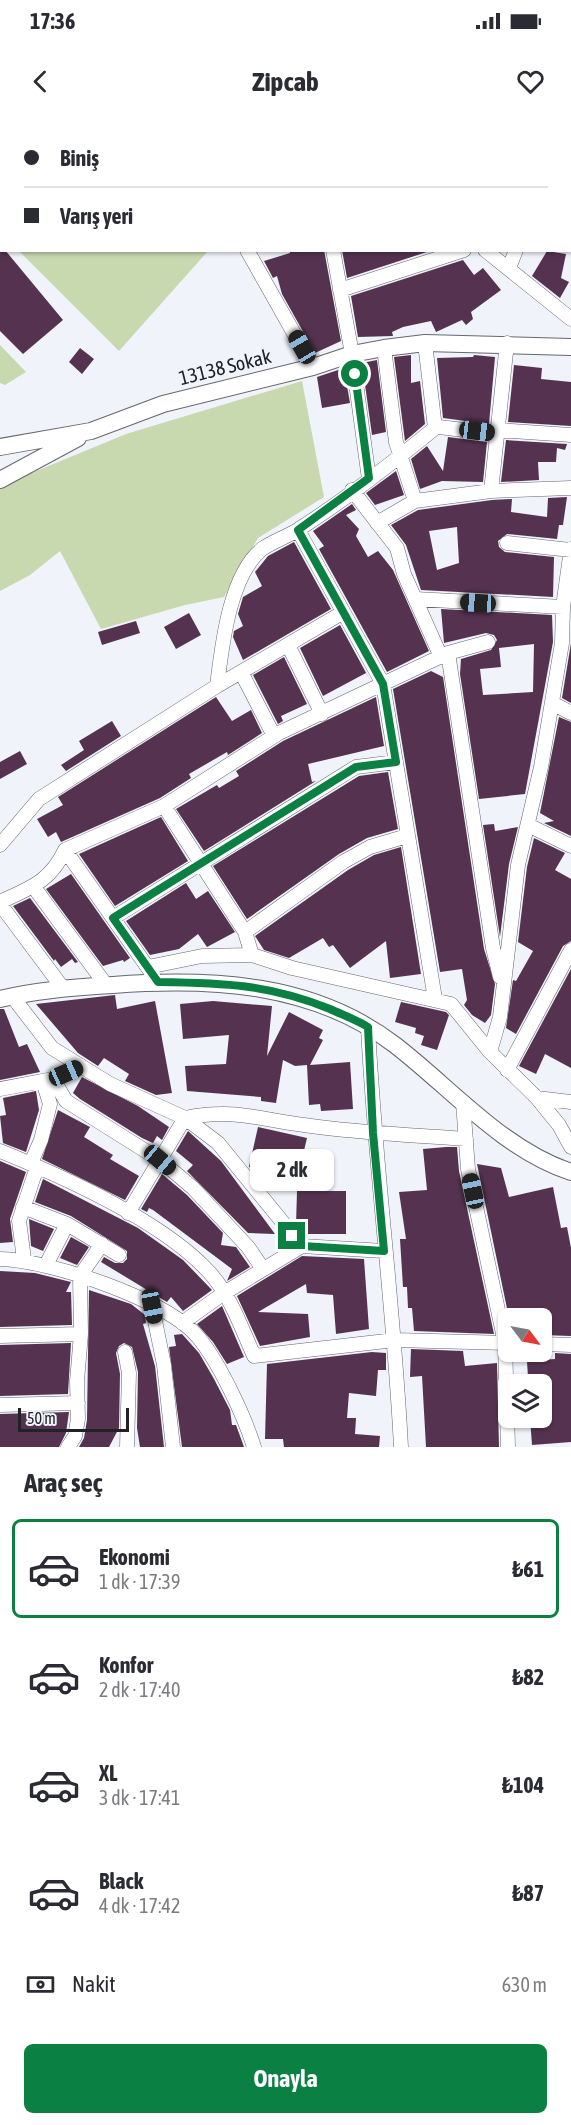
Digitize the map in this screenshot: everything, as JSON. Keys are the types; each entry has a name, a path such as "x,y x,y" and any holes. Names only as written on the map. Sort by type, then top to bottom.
{"street":[{"path":"248,252 313,367"},
{"path":"333,252 352,354 369,478"},
{"path":"340,290 458,252"},
{"path":"487,252 571,319"},
{"path":"509,268 515,252"},
{"path":"425,343 435,428"},
{"name":"13138 Sokak","path":"0,447 92,431 164,404 313,367 352,354 384,348 425,343 507,343 571,347"},
{"path":"491,491 507,343"},
{"path":"384,348 396,442 415,501"},
{"path":"217,686 222,643 234,597 246,571 262,549 298,530 435,428 571,435"},
{"path":"0,480 92,431"},
{"path":"377,522 415,501 491,491 571,488"},
{"path":"352,490 397,548 404,574 444,655 493,948 502,984"},
{"path":"298,530 383,684 435,999"},
{"path":"490,1052 500,1017 502,984 518,866 541,767 562,643 563,607 571,550 507,543"},
{"path":"415,599 563,607"},
{"path":"0,844 39,799 217,686 342,613"},
{"path":"62,987 0,903 33,886 57,867 65,850 164,806 274,736 444,655 488,642"},
{"path":"288,645 322,714"},
{"path":"241,672 274,736"},
{"path":"552,703 571,713"},
{"path":"113,918 356,767 396,762"},
{"path":"164,806 245,932 252,955"},
{"path":"528,825 571,846"},
{"path":"245,932 343,862 370,847 407,836"},
{"path":"65,850 158,982"},
{"path":"33,886 106,985"},
{"path":"507,1070 571,950"},
{"path":"148,968 202,956 252,955 349,982 451,1004 490,1052 537,1098 559,1125 571,1147"},
{"path":"6,998 62,987 158,982 238,984 304,998 368,1027 394,1044 521,1149 547,1164 571,1172"},
{"path":"6,998 52,1048 79,1067 185,1118 218,1143 302,1246"},
{"path":"368,1027 373,1133 395,1340 402,1447"},
{"path":"0,1089 48,1080 79,1067"},
{"path":"48,1080 66,1101 160,1160 193,1188 248,1247 263,1269"},
{"path":"24,1259 19,1221 50,1104 48,1080"},
{"path":"537,1098 570,1099"},
{"path":"463,1102 468,1169 499,1308"},
{"path":"128,1213 185,1118 213,1112 249,1114 303,1125 373,1133 466,1139"},
{"path":"0,1151 34,1165 128,1213 178,1245 209,1272 230,1301 254,1356 395,1340 498,1343"},
{"path":"23,1207 67,1224 119,1255"},
{"path":"46,1265 67,1224"},
{"path":"68,1447 75,1436 78,1403 81,1334 80,1276 102,1244"},
{"path":"182,1323 224,1293 302,1246 384,1251"},
{"path":"0,1259 24,1259 80,1276 128,1293 182,1323 198,1336 226,1385 254,1447"},
{"path":"152,1306 164,1365 173,1447"},
{"path":"0,1336 81,1334"},
{"path":"552,1344 571,1344"},
{"path":"124,1352 129,1373 127,1447"},
{"path":"507,1362 508,1447"},
{"path":"0,1405 78,1403"}],"green space":[{"path":"20,252 207,252 119,351"},
{"path":"0,345 26,372 5,385 0,383"},
{"path":"302,381 324,497 258,538 224,597 185,605 101,629 60,551 30,575 0,591 0,486 126,434"}],"building":[{"path":"0,252 7,252 63,320 23,354 0,331"},
{"path":"324,252 341,341 315,353 282,294 277,276 273,278 264,261 290,253"},
{"path":"342,252 427,252 347,278"},
{"path":"546,252 566,254 561,278 569,282 560,298 532,276"},
{"path":"463,260 474,275 483,268 501,290 471,312 473,319 466,325 462,320 436,332 431,321 403,327 392,332 393,336 358,337 351,296"},
{"path":"80,348 94,359 82,374 69,362"},
{"path":"411,355 411,383 420,381 425,424 405,441 394,357"},
{"path":"474,355 495,357 489,424 443,418 437,358 473,357"},
{"path":"377,360 386,432 372,435 362,363"},
{"path":"514,365 542,368 541,379 571,382 571,426 508,422"},
{"path":"344,368 350,403 322,408 317,377"},
{"path":"448,437 487,442 483,482 442,481 420,489 411,459 427,446 443,471"},
{"path":"506,440 567,444 565,450 557,448 556,462 538,462 539,480 501,482"},
{"path":"396,471 404,495 375,505 366,493"},
{"path":"567,497 563,525 559,525 557,539 507,534 498,541 499,547 505,552 554,557 553,597 421,590 406,545 391,525 418,510 492,500 512,499 511,512 547,517 548,498","holes":["457,527 459,563 437,570 429,531"]},
{"path":"352,504 356,510 346,515 359,529 356,536 368,557 378,551 393,570 429,651 387,672 319,549 324,546 313,531"},
{"path":"294,542 331,609 243,660 233,637 234,631 243,626 238,614 243,597 262,586 255,572 268,556"},
{"path":"441,609 552,615 553,642 525,794 479,799 460,674 461,659 491,650 497,640 494,635 486,633 444,643","holes":["534,644 533,692 483,695 480,669 501,667 499,648"]},
{"path":"189,613 201,635 176,649 164,627"},
{"path":"136,621 140,633 102,645 98,632"},
{"path":"340,625 370,680 366,673 323,696 300,648"},
{"path":"571,643 571,703 562,698"},
{"path":"284,657 307,704 281,716 283,721 278,724 253,675"},
{"path":"431,671 443,677 484,949 495,984 491,1015 485,1023 472,1015 464,1005 467,1000 462,969 440,972 393,689"},
{"path":"216,697 232,721 251,710 262,733 228,755 227,752 189,774 191,778 160,798 61,842 56,832 48,837 37,819 63,805 58,797"},
{"path":"376,697 384,746 308,764 312,782 316,781 204,851 176,809 217,785 219,788 239,776 236,771 283,741"},
{"path":"559,717 571,722 571,836 544,823 554,821 540,813"},
{"path":"112,721 121,736 66,771 61,765 84,750 79,741"},
{"path":"20,751 27,764 0,779 0,762"},
{"path":"388,772 398,829 367,838 339,854 247,919 213,866 359,776"},
{"path":"161,817 188,861 115,906 79,854"},
{"path":"494,824 495,831 518,827 509,864 500,937 483,825"},
{"path":"534,838 565,853 555,870 571,879 571,941 563,946 516,1034 506,1028 513,980 516,981 533,951 518,942 527,867"},
{"path":"401,847 421,974 390,978 386,941 350,968 333,945 329,947 323,938 289,958 264,950 255,936 348,870 374,855"},
{"path":"71,874 130,958 124,962 123,960 103,966 46,889"},
{"path":"186,883 196,899 208,891 235,932 207,947 198,934 179,949 150,955 126,921"},
{"path":"30,898 78,962 75,963 72,959 61,967 55,959 54,961 13,906"},
{"path":"571,969 571,1068 545,1054 536,1074 519,1066"},
{"path":"115,995 117,1009 155,1001 172,1093 156,1095 125,1081 129,1074 104,1058 98,1066 78,1053 36,1004"},
{"path":"213,1001 272,1006 267,1056 289,1012 323,1030 319,1038 323,1040 310,1065 350,1062 353,1109 321,1111 320,1104 309,1105 307,1065 295,1066 283,1060 276,1103 261,1101 261,1097 187,1091 185,1066 226,1064 229,1035 183,1039 180,1004"},
{"path":"401,1002 446,1012 449,1015 437,1050 421,1045 424,1036 415,1033 416,1028 395,1022"},
{"path":"0,1009 4,1009 19,1047 27,1044 40,1072 0,1080"},
{"path":"82,1077 138,1106 169,1127 162,1140 157,1136 153,1143 142,1138 80,1099 73,1093"},
{"path":"36,1091 39,1110 26,1152 3,1143 0,1116 6,1115 3,1098"},
{"path":"58,1110 90,1127 84,1137 113,1155 110,1159 139,1176 125,1200 42,1159"},
{"path":"258,1127 307,1138 297,1180 249,1167"},
{"path":"188,1131 221,1161 275,1234 248,1233 187,1171 193,1165 176,1151"},
{"path":"457,1147 459,1171 494,1334 414,1331 412,1308 408,1308 407,1287 403,1287 400,1239 406,1239 399,1192 427,1190 423,1149"},
{"path":"0,1161 26,1172 10,1219 13,1242 0,1243"},
{"path":"477,1164 501,1168 509,1197 553,1187 561,1228 567,1227 571,1248 571,1336 552,1335 552,1308 507,1308"},
{"path":"162,1174 187,1195 223,1233 221,1245 236,1247 250,1267 227,1281 232,1269 153,1210 149,1208 147,1212 141,1209"},
{"path":"43,1179 138,1228 183,1260 212,1290 183,1311 171,1297 167,1302 101,1262 104,1257 115,1263 123,1263 127,1259 127,1251 71,1216 35,1202"},
{"path":"297,1191 346,1191 346,1234 304,1234 296,1225"},
{"path":"29,1219 54,1229 43,1251 31,1246"},
{"path":"71,1237 89,1247 77,1265 60,1258"},
{"path":"302,1256 364,1259 369,1329 336,1334 333,1295 307,1293 306,1284 258,1312 308,1314 310,1337 260,1346 237,1296"},
{"path":"0,1271 35,1273 71,1282 66,1292 71,1292 72,1325 0,1327"},
{"path":"89,1290 131,1304 145,1315 146,1323 143,1324 155,1366 164,1447 140,1447 137,1428 138,1372 132,1347 124,1343 119,1346 116,1353 120,1374 119,1428 109,1447 79,1447 84,1438 87,1420"},
{"path":"222,1306 244,1357 227,1364 213,1342 197,1324"},
{"path":"182,1334 199,1353 214,1379 230,1410 232,1425 236,1425 244,1447 182,1447 169,1347 176,1346 174,1335"},
{"path":"71,1343 68,1394 0,1396 0,1345"},
{"path":"411,1349 463,1351 465,1366 497,1363 499,1447 426,1447 422,1376 410,1377"},
{"path":"372,1352 386,1353 386,1370 378,1370 376,1396 349,1393 347,1418 356,1418 355,1434 380,1436 379,1447 284,1447 283,1439 265,1439 267,1364"},
{"path":"555,1353 571,1354 571,1442 532,1445 531,1428 552,1428 552,1374 528,1374 527,1362 552,1362 552,1359 555,1359"},
{"path":"69,1412 66,1433 59,1447 0,1447 0,1414"}],"route":[{"path":"292,1236 302,1246 384,1251 373,1133 368,1027 304,998 274,990 238,984 158,982 113,918 356,767 396,762 383,684 298,530 369,478 355,374"}]}
